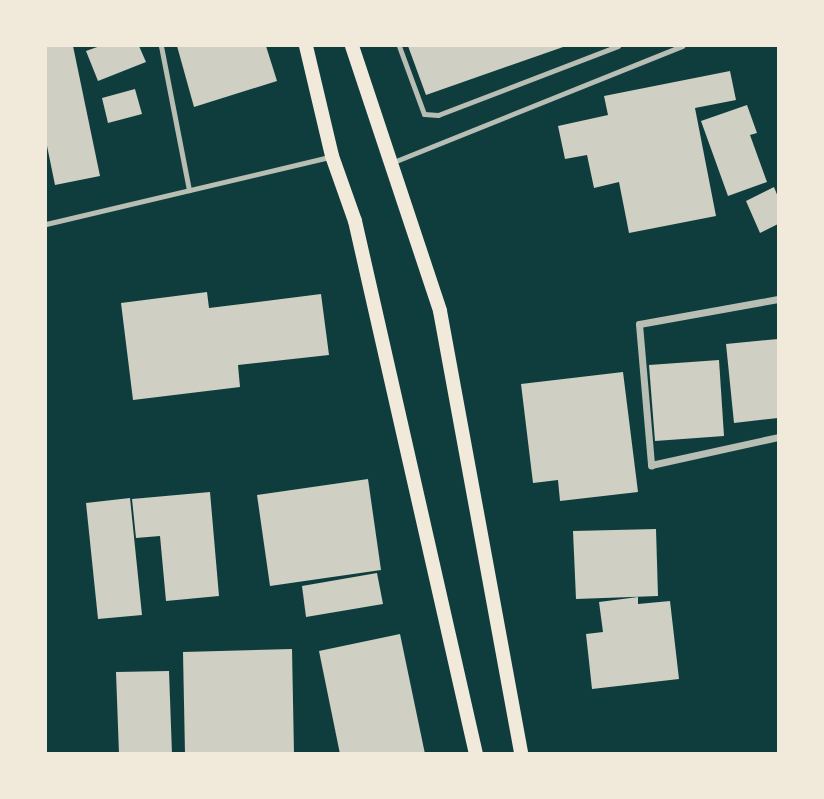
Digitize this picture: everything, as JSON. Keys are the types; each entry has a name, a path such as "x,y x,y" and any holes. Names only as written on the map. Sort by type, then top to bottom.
{"main road":[{"path":"306,46 332,156 355,221 477,754"},
{"path":"352,46 440,311 521,754"}],"street":[{"path":"779,299 639,324 651,465 779,437"}],"lane":[{"path":"160,46 190,190"},
{"path":"399,46 424,114 438,116 618,46"},
{"path":"391,163 682,46"},
{"path":"46,224 332,156"}],"building":[{"path":"46,46 73,46 100,176 55,185 46,141"},
{"path":"100,46 139,46 146,62 98,81 86,51"},
{"path":"177,46 266,46 277,81 194,107"},
{"path":"408,46 566,46 426,95"},
{"path":"730,71 736,100 695,108 716,216 629,233 619,182 594,188 587,155 565,159 558,126 608,115 604,96"},
{"path":"135,89 142,114 108,123 102,98"},
{"path":"747,105 757,133 750,135 767,182 728,196 701,121"},
{"path":"774,187 778,197 778,224 760,233 746,201"},
{"path":"207,292 209,308 321,294 329,355 238,365 240,387 133,400 121,303"},
{"path":"778,339 778,418 734,423 726,344"},
{"path":"719,360 724,436 655,441 649,365"},
{"path":"623,372 638,492 560,501 558,480 533,483 521,384"},
{"path":"368,479 381,570 270,586 257,495"},
{"path":"210,492 219,596 166,601 160,536 136,538 132,499"},
{"path":"130,498 142,615 98,619 86,503"},
{"path":"656,529 658,596 576,599 573,531"},
{"path":"377,573 383,604 306,617 302,586"},
{"path":"638,597 638,604 670,601 679,679 592,689 586,634 603,632 599,602"},
{"path":"400,634 425,754 340,754 319,651"},
{"path":"292,649 294,754 185,754 183,652"},
{"path":"169,671 172,754 119,754 116,672"}]}
